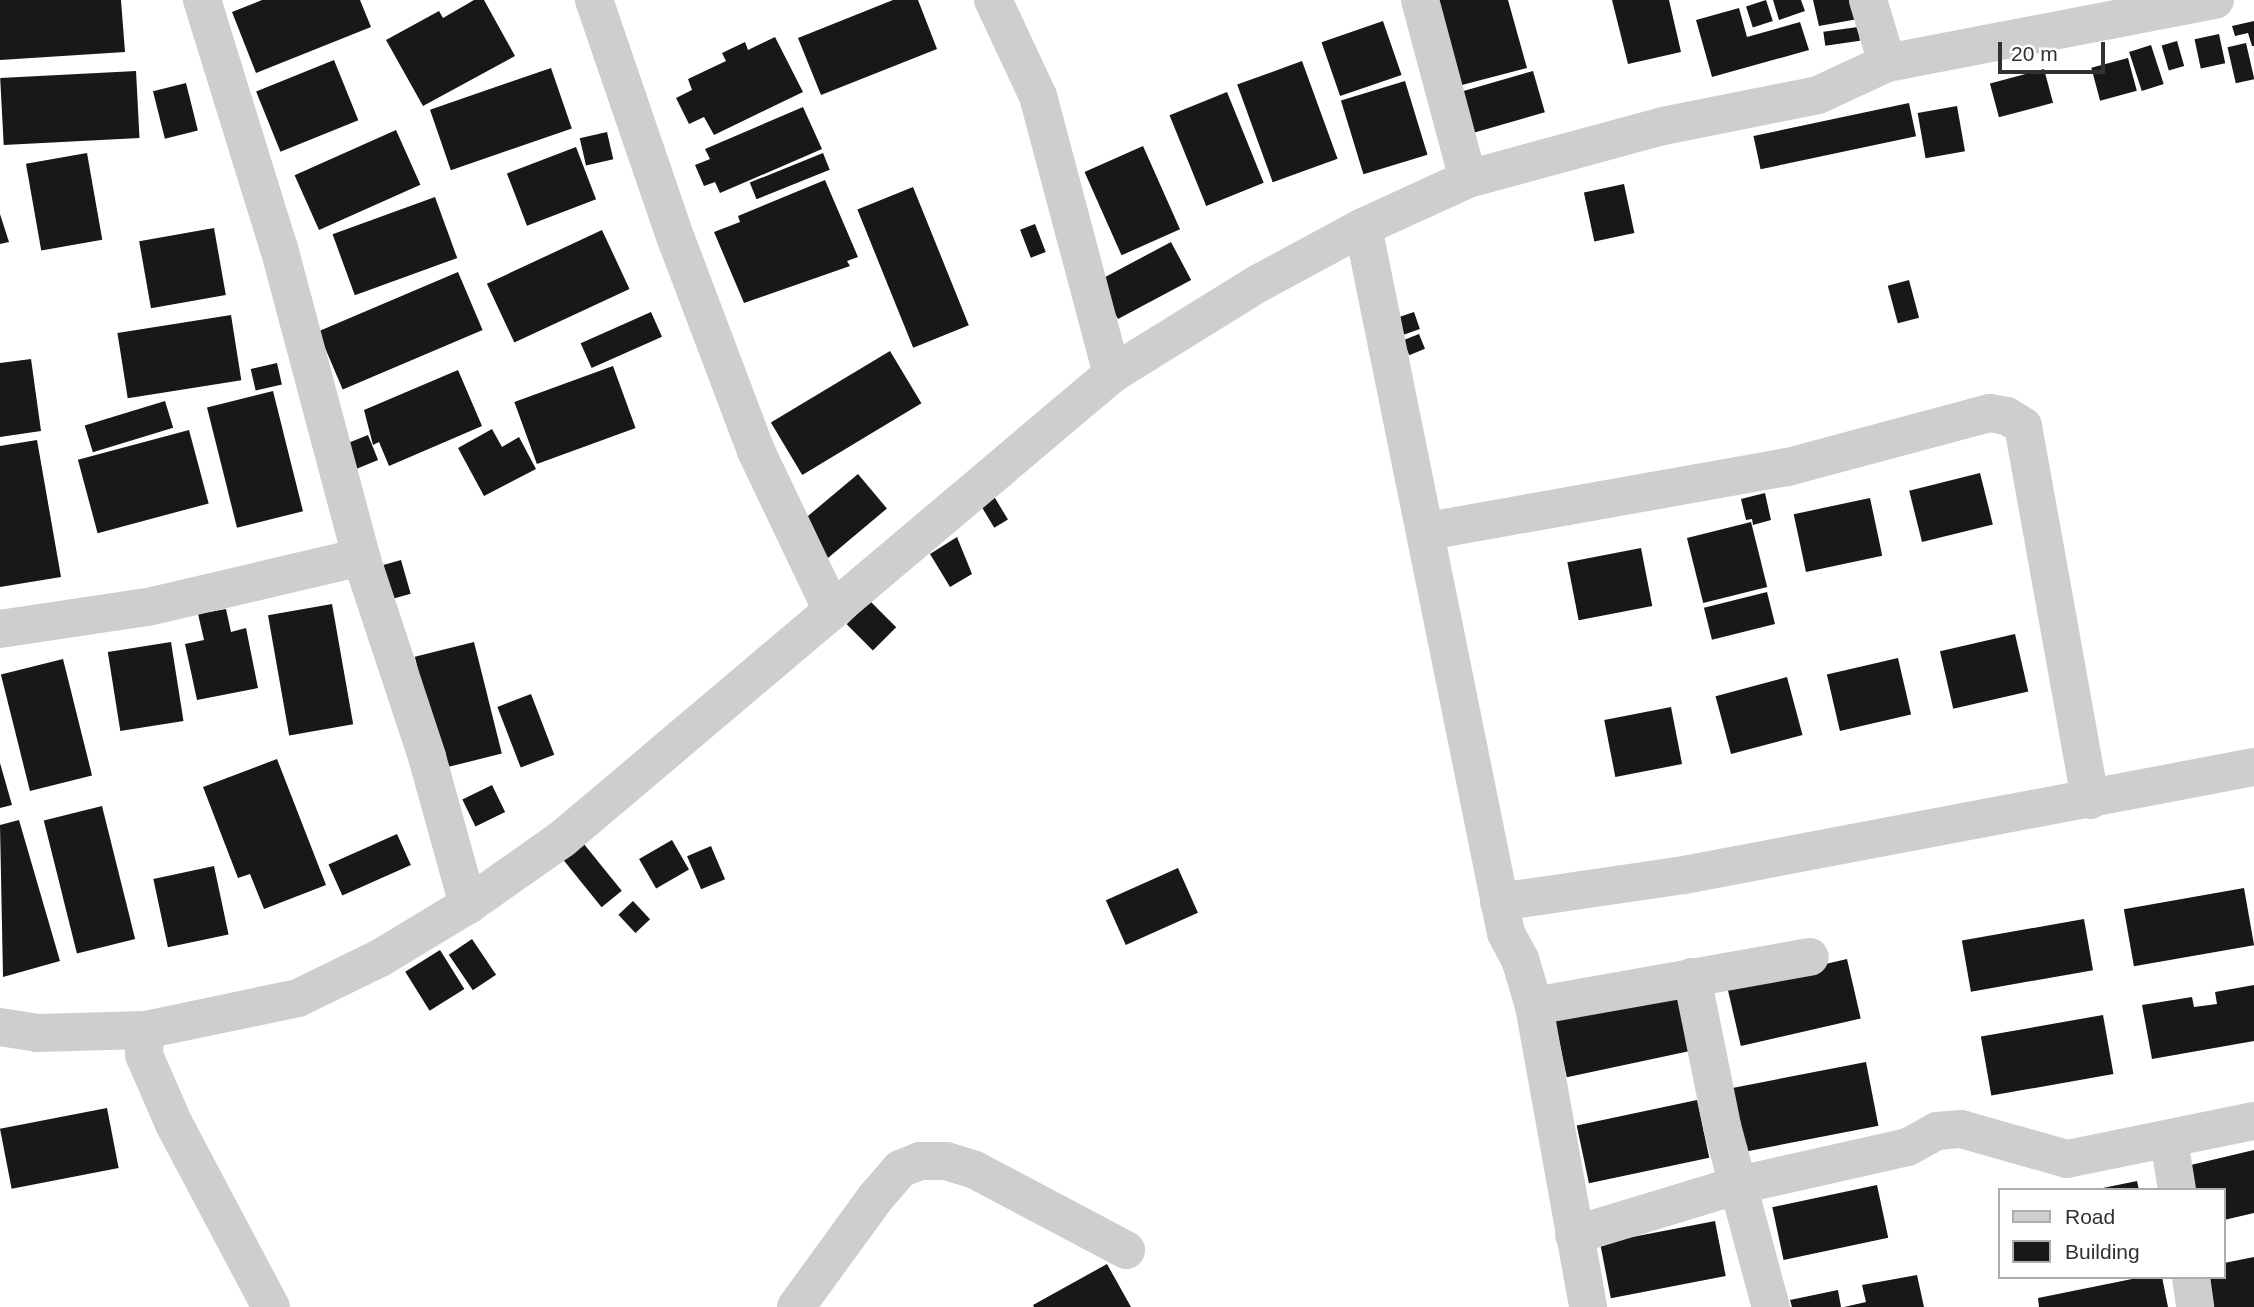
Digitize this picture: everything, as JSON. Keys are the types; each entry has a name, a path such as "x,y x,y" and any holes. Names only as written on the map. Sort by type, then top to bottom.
{"street":[{"path":"202,0 279,247 361,557 427,757 468,905"},
{"path":"594,0 676,239 756,451 832,610"},
{"path":"993,0 1038,96 1112,374"},
{"path":"1420,0 1468,179"},
{"path":"1868,0 1887,63"},
{"path":"0,1027 37,1033 145,1030 299,998 380,958 468,905 562,839 1112,374 1259,283 1363,228 1468,179 1663,126 1818,95 1887,63 2215,0"},
{"path":"1363,228 1428,531 1499,902 1506,933 1520,959 1534,1006 1588,1307"},
{"path":"1428,531 1788,467 1990,413 2007,416 2023,426 2090,800"},
{"path":"0,629 148,607 361,557"},
{"path":"1499,902 1684,875 2254,767"},
{"path":"1534,1006 1810,957"},
{"path":"1692,977 1739,1185 1771,1307"},
{"path":"145,1030 144,1055 174,1124 271,1307"},
{"path":"1574,1235 1739,1185 1908,1147 1937,1131 1961,1129 2067,1159 2254,1121"},
{"path":"2169,1140 2177,1188"},
{"path":"796,1307 876,1197 900,1169 920,1161 946,1161 975,1170 1126,1250"},
{"path":"2191,1279 2195,1307"}],"building":[{"path":"0,0 121,0 125,52 0,60"},
{"path":"262,0 360,0 371,27 256,73 232,12"},
{"path":"474,0 484,0 515,56 423,106 386,40 439,11 443,18"},
{"path":"893,0 918,0 937,49 821,95 798,38"},
{"path":"1435,0 1508,0 1527,68 1458,86"},
{"path":"1612,0 1669,0 1681,52 1628,64"},
{"path":"1766,0 1773,21 1753,27 1746,6"},
{"path":"1773,0 1801,0 1805,11 1779,20"},
{"path":"1813,0 1854,0 1858,19 1819,26"},
{"path":"1739,8 1747,37 1800,22 1809,50 1712,77 1696,20"},
{"path":"1383,21 1402,75 1340,96 1322,42"},
{"path":"2254,21 2252,46 2248,33 2235,36 2232,26"},
{"path":"1858,27 1860,41 1825,46 1823,32"},
{"path":"2219,34 2225,63 2201,69 2195,39"},
{"path":"775,37 803,92 714,135 704,117 689,124 676,98 692,90 688,79 726,61 722,53 745,42 748,50"},
{"path":"2177,41 2184,66 2169,70 2162,45"},
{"path":"2246,43 2254,79 2236,83 2227,47"},
{"path":"2151,45 2164,84 2142,91 2129,52"},
{"path":"2128,58 2137,91 2100,101 2091,68"},
{"path":"334,60 358,120 280,152 256,91"},
{"path":"1302,61 1338,159 1273,182 1237,85"},
{"path":"551,68 572,129 451,170 430,110"},
{"path":"2044,69 2053,103 1999,117 1990,83"},
{"path":"136,71 140,138 4,145 0,78"},
{"path":"1533,71 1545,112 1474,133 1462,91"},
{"path":"1405,81 1428,155 1363,174 1341,101"},
{"path":"186,83 198,131 165,139 153,91"},
{"path":"1227,92 1264,183 1206,206 1170,115"},
{"path":"1909,103 1916,136 1761,169 1753,136"},
{"path":"1957,106 1965,151 1926,158 1918,113"},
{"path":"803,107 822,149 720,193 715,182 704,186 695,165 710,159 705,149"},
{"path":"396,130 420,185 319,230 295,175"},
{"path":"607,132 613,159 586,166 580,138"},
{"path":"1143,146 1180,229 1122,255 1085,172"},
{"path":"576,147 596,199 527,226 507,174"},
{"path":"87,153 102,240 41,250 26,164"},
{"path":"823,153 830,170 756,199 750,183"},
{"path":"825,180 858,257 847,261 850,266 744,303 714,232 740,222 738,216"},
{"path":"1624,184 1634,233 1594,241 1584,193"},
{"path":"913,187 969,325 913,348 857,209"},
{"path":"435,197 457,258 355,295 333,234"},
{"path":"0,214 9,242 0,244"},
{"path":"1035,224 1046,252 1031,258 1020,230"},
{"path":"214,228 226,295 151,308 139,241"},
{"path":"602,230 629,289 514,343 487,284"},
{"path":"1171,242 1191,280 1118,319 1098,281"},
{"path":"458,272 483,330 343,389 318,331"},
{"path":"1909,280 1919,318 1898,323 1888,286"},
{"path":"651,312 662,337 592,368 581,343"},
{"path":"1414,312 1420,329 1403,335 1397,318"},
{"path":"231,315 241,380 128,398 117,333"},
{"path":"1419,334 1425,349 1409,355 1403,340"},
{"path":"890,351 921,403 802,475 771,423"},
{"path":"31,359 41,431 0,437 0,363"},
{"path":"277,363 282,384 256,391 251,369"},
{"path":"613,366 636,428 537,464 514,402"},
{"path":"458,370 482,426 389,466 379,442 373,445 364,410"},
{"path":"273,391 303,511 237,528 207,407"},
{"path":"165,401 173,428 93,452 85,426"},
{"path":"492,429 502,447 519,437 536,469 484,496 458,448"},
{"path":"189,430 209,503 98,533 78,460"},
{"path":"368,435 378,460 348,472 337,447"},
{"path":"37,440 61,577 0,587 0,446"},
{"path":"1980,473 1993,524 1922,542 1909,491"},
{"path":"858,474 887,508 828,558 799,523"},
{"path":"992,493 1008,520 994,528 978,501"},
{"path":"1765,493 1771,520 1753,525 1752,519 1746,520 1741,499"},
{"path":"1870,498 1882,556 1806,572 1794,514"},
{"path":"1751,522 1767,587 1703,603 1687,538"},
{"path":"957,537 972,574 950,587 930,554"},
{"path":"1641,548 1652,606 1579,620 1567,562"},
{"path":"401,560 411,594 388,600 378,567"},
{"path":"1767,592 1775,624 1712,640 1704,608"},
{"path":"870,601 896,627 873,650 847,624"},
{"path":"332,604 353,724 289,735 268,615"},
{"path":"226,609 231,632 246,628 258,688 197,700 185,644 204,640 198,614"},
{"path":"2015,634 2028,691 1953,709 1940,651"},
{"path":"171,642 184,721 120,731 108,652"},
{"path":"474,642 502,754 443,768 415,657"},
{"path":"1898,658 1911,715 1840,731 1827,674"},
{"path":"63,659 92,775 30,791 1,674"},
{"path":"1787,677 1803,735 1731,754 1716,696"},
{"path":"531,694 554,755 521,768 497,707"},
{"path":"1671,707 1682,764 1615,777 1604,720"},
{"path":"277,759 326,885 264,909 250,874 238,878 203,787"},
{"path":"0,763 12,805 0,808"},
{"path":"492,785 505,812 475,826 462,799"},
{"path":"102,806 135,939 77,953 44,821"},
{"path":"19,820 60,961 3,977 0,825"},
{"path":"397,834 411,865 342,896 328,865"},
{"path":"579,838 622,891 602,907 559,854"},
{"path":"672,840 689,869 656,888 639,859"},
{"path":"711,846 725,879 701,889 687,856"},
{"path":"214,866 229,934 168,947 153,879"},
{"path":"1178,868 1198,913 1126,945 1106,900"},
{"path":"2244,888 2254,945 2134,966 2124,909"},
{"path":"633,901 650,919 635,933 618,915"},
{"path":"2084,919 2093,970 1971,992 1962,941"},
{"path":"472,939 496,975 473,990 449,955"},
{"path":"440,950 464,989 430,1011 405,972"},
{"path":"1847,959 1861,1018 1741,1046 1727,987"},
{"path":"2254,985 2254,1041 2152,1059 2142,1005 2192,997 2194,1007 2217,1004 2215,992"},
{"path":"1679,994 1691,1051 1567,1077 1555,1020"},
{"path":"2103,1015 2113,1074 1991,1096 1981,1037"},
{"path":"1866,1062 1878,1126 1745,1152 1732,1088"},
{"path":"1697,1100 1709,1158 1589,1183 1577,1126"},
{"path":"107,1108 119,1168 12,1189 0,1129"},
{"path":"2254,1150 2254,1213 2226,1220 2226,1188 2183,1188 2178,1168"},
{"path":"2137,1181 2139,1188 2103,1188"},
{"path":"1877,1185 1888,1238 1784,1260 1772,1207"},
{"path":"1715,1221 1726,1276 1611,1298 1600,1243"},
{"path":"2254,1257 2254,1307 2208,1307 2202,1279 2226,1279 2226,1263"},
{"path":"1107,1264 1131,1307 1034,1307 1033,1305"},
{"path":"1917,1275 1924,1307 1844,1307 1866,1302 1862,1285"},
{"path":"2132,1279 2162,1279 2168,1307 2039,1307 2038,1298"},
{"path":"1838,1290 1841,1307 1792,1307 1790,1300"}]}
